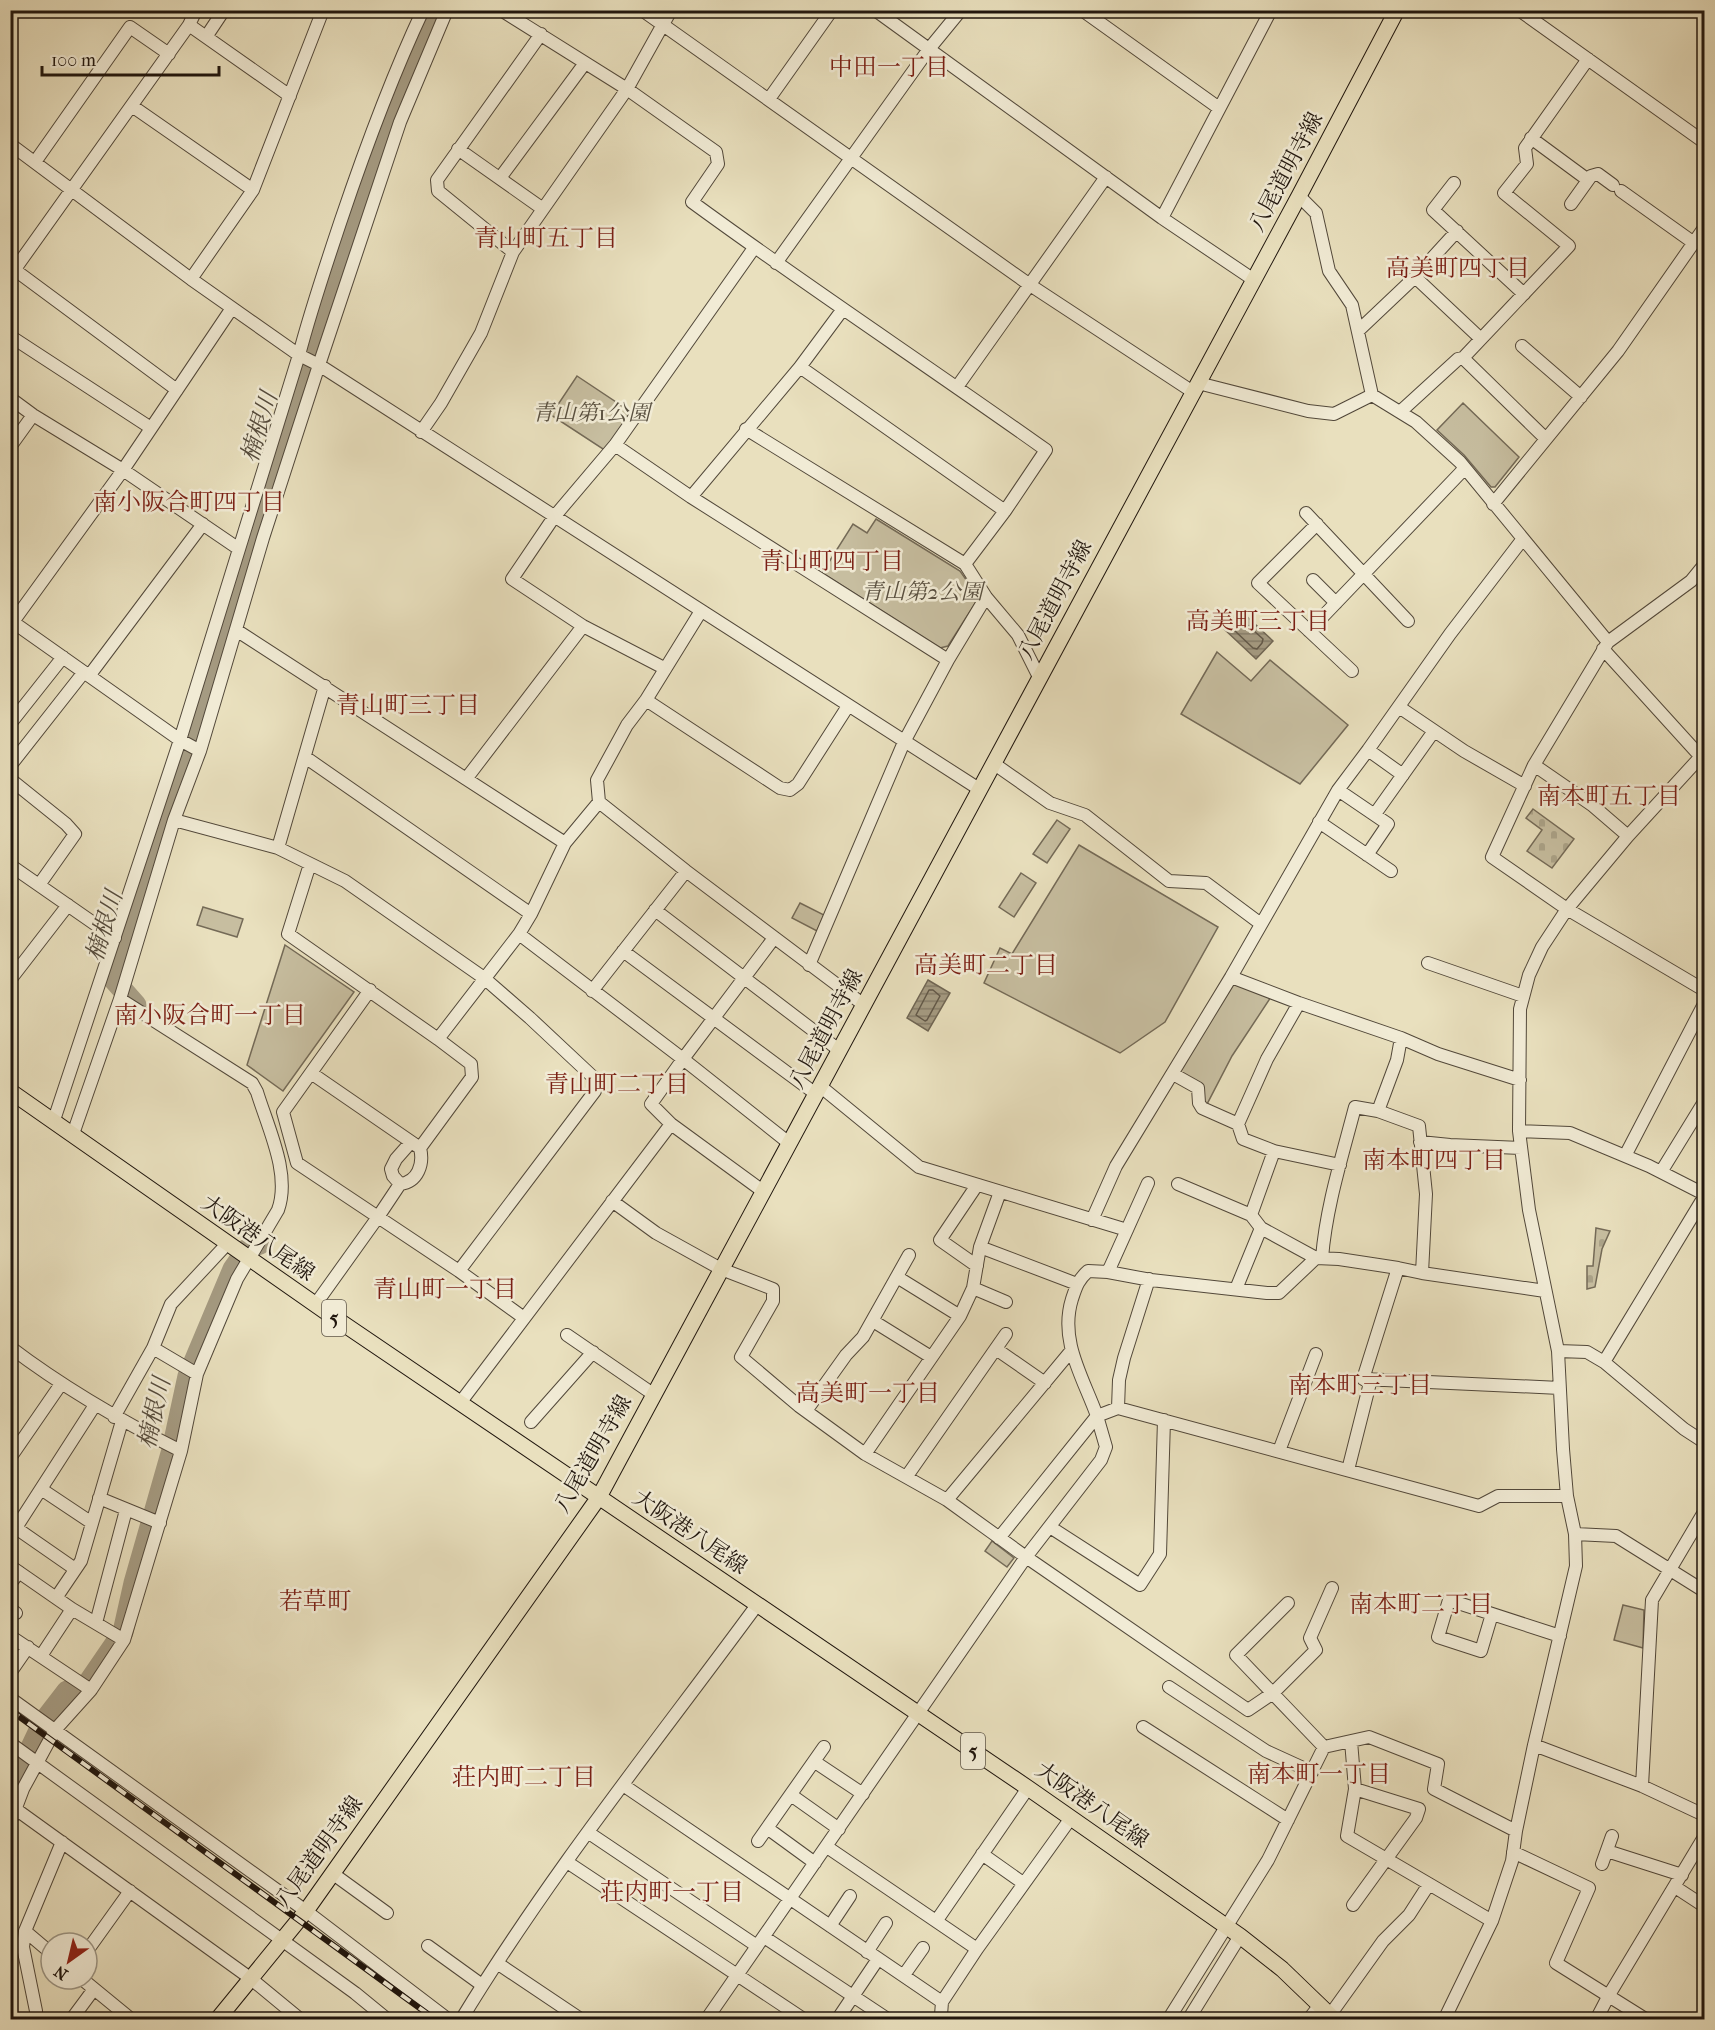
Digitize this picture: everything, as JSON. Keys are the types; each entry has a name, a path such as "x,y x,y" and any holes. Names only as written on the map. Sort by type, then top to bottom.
{"main road":[{"name":"八尾道明寺線","path":"217,2019 306,1911 599,1497 1397,10"},
{"name":"大阪港八尾線","path":"10,1091 315,1305 1028,1788 1240,1936 1282,1969 1329,2013"}],"street":[{"path":"177,390 13,273 169,54 189,25 196,10"},
{"path":"206,37 224,10"},
{"path":"190,279 253,190 323,10"},
{"path":"73,1134 120,999 174,820 189,745 239,549 310,313 366,146 423,10"},
{"path":"54,1120 115,938 236,630 319,365 400,122 447,10"},
{"path":"501,10 627,89 716,152 718,164 692,202 754,248 1046,450 1005,511 965,564"},
{"path":"642,10 1030,285 1196,387 1308,411 1334,414 1372,395"},
{"path":"421,432 481,333 513,252 627,89 671,10"},
{"path":"769,99 832,10"},
{"path":"875,10 1162,218 1254,280"},
{"path":"776,263 929,49 961,10"},
{"path":"1082,10 1220,108"},
{"path":"1162,218 1271,10"},
{"path":"1519,10 1704,142"},
{"path":"189,25 290,96"},
{"path":"35,162 130,27 169,54"},
{"path":"513,252 438,191 437,180 541,34"},
{"path":"1400,412 1458,358 1463,358 1569,246 1504,193 1527,164 1525,148 1531,138 1588,59"},
{"path":"500,178 585,63"},
{"path":"132,106 253,190"},
{"path":"1531,138 1588,180"},
{"path":"11,145 190,279 299,355 319,365 979,789"},
{"path":"458,149 543,208"},
{"path":"1571,204 1588,180 1598,174 1694,243"},
{"path":"957,387 1106,177"},
{"path":"1454,183 1433,210 1524,294"},
{"path":"1299,196 1316,213 1329,271 1352,305 1372,395 1416,422 1465,468 1606,646 1702,760 1628,836 1567,909 1542,947 1529,975 1520,1009 1519,1131 1529,1210 1558,1352 1567,1496 1575,1534 1576,1566 1534,1745 1516,1830 1512,1861 1492,1921 1444,2019"},
{"path":"1493,504 1618,351 1704,228"},
{"path":"1358,331 1415,277 1457,231"},
{"path":"664,668 583,626 512,579 554,517 615,445 754,248"},
{"path":"1415,277 1481,339"},
{"path":"189,745 12,623 123,470 232,309"},
{"path":"691,497 800,366 843,309"},
{"path":"10,336 151,428"},
{"path":"1522,346 1581,397"},
{"path":"1463,358 1546,439"},
{"path":"800,366 1005,511"},
{"path":"10,398 33,415 123,470 239,549"},
{"path":"10,447 33,415"},
{"path":"746,429 965,564 986,597 1018,634 1039,677"},
{"path":"615,445 691,497 948,660"},
{"path":"1309,631 1465,468"},
{"path":"1306,513 1408,621"},
{"path":"10,766 87,674 203,524"},
{"path":"1317,524 1258,583 1352,671"},
{"path":"1092,1220 1116,1166 1231,976 1338,790 1450,634 1522,540"},
{"path":"1704,565 1691,581 1606,646 1534,765 1492,857 1567,909 1704,990"},
{"path":"1313,580 1336,603"},
{"path":"809,965 904,742 948,660 986,597"},
{"path":"438,1039 519,934 565,843 599,802 597,780 627,725 646,700 701,610"},
{"path":"466,779 583,626"},
{"path":"236,630 565,843"},
{"path":"10,724 63,657"},
{"path":"278,848 325,686"},
{"path":"646,700 780,788 790,790 798,784 848,706"},
{"path":"1399,707 1464,751 1525,786"},
{"path":"1374,814 1434,731"},
{"path":"1368,750 1403,775"},
{"path":"305,757 531,914"},
{"path":"993,763 1050,803 1085,815 1169,881 1206,883 1261,924"},
{"path":"1534,765 1592,805 1628,836"},
{"path":"10,779 66,824 75,834 39,885"},
{"path":"1338,790 1388,824 1367,855"},
{"path":"599,802 686,871 864,1005"},
{"path":"174,820 278,848 345,881 484,978 593,1077 595,1091 459,1271"},
{"path":"1319,822 1391,871"},
{"path":"310,864 288,934 370,990 471,1064 472,1077 415,1145 396,1159 390,1169 400,1184"},
{"path":"10,865 115,938"},
{"path":"592,991 686,871"},
{"path":"10,980 68,905"},
{"path":"655,910 839,1050"},
{"path":"519,934 789,1143"},
{"path":"764,1192 671,1124 651,1104 774,938"},
{"path":"623,951 713,1019 818,1090 919,1167 1127,1230"},
{"path":"1428,963 1524,996"},
{"path":"1231,976 1299,1003 1401,1038 1438,1054 1520,1080"},
{"path":"370,990 283,1112 297,1163 459,1271 524,1318"},
{"path":"120,999 247,1080 257,1092 284,1179 282,1198 278,1210 237,1279 197,1374 182,1451 124,1640 92,1690 48,1725 38,1763 13,1810 62,1842 250,1978 301,2019"},
{"path":"1299,1003 1267,1059 1238,1124 1242,1139 1274,1151 1340,1165"},
{"path":"1625,1156 1704,1004"},
{"path":"1378,1112 1397,1060 1401,1038"},
{"path":"311,1073 415,1145 422,1159 419,1170 411,1181 400,1184 315,1305"},
{"path":"1173,1074 1198,1088 1199,1103 1202,1108 1238,1124"},
{"path":"1661,1172 1704,1102"},
{"path":"712,2017 737,1975 1026,1557 1101,1460 1106,1448 1097,1416 1071,1352 1068,1311 1077,1284 1088,1271 1279,1293 1319,1258 1355,1107 1419,1126 1426,1194 1422,1273"},
{"path":"460,1403 671,1124"},
{"path":"1519,1131 1570,1133 1661,1172 1704,1196 1604,1362"},
{"path":"1420,1142 1521,1148"},
{"path":"1251,1215 1274,1151"},
{"path":"1108,1272 1148,1183"},
{"path":"1178,1184 1251,1215 1261,1228 1319,1258 1545,1291"},
{"path":"977,1185 940,1240 977,1266"},
{"path":"865,1454 960,1316 973,1288 980,1247 1000,1192"},
{"path":"612,1201 656,1233 721,1269 773,1289 773,1301 741,1357 806,1411 865,1454 947,1500 1248,1710 1273,1693 1316,1650 1310,1638 1332,1588"},
{"path":"1236,1289 1261,1228"},
{"path":"56,1598 81,1561 118,1419 153,1348 171,1304 227,1244"},
{"path":"980,1247 1077,1284"},
{"path":"806,1411 846,1355 863,1337 909,1255"},
{"path":"1398,1268 1364,1379 1560,1388"},
{"path":"897,1277 960,1316"},
{"path":"1118,1408 1119,1380 1124,1358 1149,1279"},
{"path":"973,1288 1006,1302"},
{"path":"873,1320 931,1357"},
{"path":"907,1476 1006,1334"},
{"path":"567,1335 654,1394"},
{"path":"10,1347 60,1384 118,1419 182,1451"},
{"path":"153,1348 197,1374"},
{"path":"996,1349 1045,1383"},
{"path":"531,1422 593,1352"},
{"path":"947,1500 1071,1352"},
{"path":"1558,1352 1587,1352 1604,1362 1684,1429 1704,1442"},
{"path":"1279,1451 1316,1354"},
{"path":"1348,1470 1371,1379"},
{"path":"10,1458 60,1384"},
{"path":"75,1569 13,1533 95,1405"},
{"path":"999,1538 1097,1416 1118,1408 1479,1506 1498,1496 1567,1496"},
{"path":"1050,1527 1140,1585 1160,1554 1164,1420"},
{"path":"41,1489 92,1524"},
{"path":"99,1498 160,1523"},
{"path":"96,1623 126,1510"},
{"path":"1642,1786 1652,1600 1704,1512"},
{"path":"1575,1534 1616,1536 1704,1591"},
{"path":"10,1584 15,1569 72,1609 124,1640"},
{"path":"1492,1614 1481,1651 1438,1637 1449,1600 1560,1636"},
{"path":"1288,1603 1236,1655 1324,1747"},
{"path":"461,2019 567,1862 757,1605"},
{"path":"41,1656 72,1609"},
{"path":"10,1636 92,1690"},
{"path":"10,1673 28,1647"},
{"path":"1169,1687 1266,1751 1312,1772"},
{"path":"10,1698 306,1911 449,2019"},
{"path":"1143,1727 1288,1820"},
{"path":"1324,1747 1369,1737 1438,1764 1434,1789 1516,1830"},
{"path":"1351,1741 1355,1789 1347,1836 1492,1921"},
{"path":"1534,1745 1642,1786 1704,1815"},
{"path":"758,1841 824,1747"},
{"path":"1168,2019 1268,1860 1324,1747"},
{"path":"13,1748 38,1763 388,2019"},
{"path":"815,1762 863,1794"},
{"path":"623,1785 904,1976 942,2014 977,1949 1071,1818"},
{"path":"937,1920 1028,1788"},
{"path":"1353,1905 1416,1818 1419,1809 1355,1789"},
{"path":"791,1795 839,1829"},
{"path":"767,1828 816,1863"},
{"path":"589,1833 889,2019"},
{"path":"1602,1864 1612,1836"},
{"path":"1596,2019 1704,1837"},
{"path":"36,2019 23,1947 25,1931 62,1842"},
{"path":"827,1847 977,1949"},
{"path":"1607,1851 1682,1875"},
{"path":"1513,1852 1589,1887 1556,1963 1647,2019"},
{"path":"982,1854 1023,1883"},
{"path":"567,1862 805,2019"},
{"path":"332,1873 387,1913"},
{"path":"1308,2019 1329,2013 1383,1941 1409,1915 1429,1884"},
{"path":"1675,1887 1704,1906"},
{"path":"99,1934 130,1891"},
{"path":"830,1926 850,1896"},
{"path":"867,1952 886,1923"},
{"path":"25,1931 39,1943"},
{"path":"1188,2019 1240,1936"},
{"path":"428,1946 482,1985"},
{"path":"904,1976 923,1948"},
{"path":"837,2019 878,1959"},
{"path":"497,1963 582,2019"},
{"path":"71,2019 92,1991"},
{"path":"97,1991 132,2019"}],"green space":[{"name":"青山第1公園","path":"577,376 631,412 606,451 551,415"},
{"path":"1463,403 1519,457 1495,487 1491,487 1464,455 1437,430"},
{"name":"青山第2公園","path":"876,519 960,571 977,595 976,602 948,646 940,648 822,573 853,524 867,533"},
{"path":"1217,652 1251,681 1270,660 1348,725 1300,784 1181,714"},
{"path":"1533,809 1574,839 1552,868 1527,851 1542,830 1526,818"},
{"path":"1057,820 1070,829 1047,863 1033,854"},
{"path":"1079,845 1218,927 1165,1022 1120,1053 984,983 1000,948 1012,954"},
{"path":"1021,873 1036,883 1014,917 999,907"},
{"path":"800,903 824,915 817,931 792,918"},
{"path":"203,907 243,919 237,937 197,925"},
{"path":"285,945 354,992 283,1091 247,1065"},
{"path":"1233,984 1271,997 1232,1056 1206,1106 1180,1069"},
{"path":"1596,1228 1610,1231 1602,1249 1595,1287 1587,1289 1587,1266 1593,1266"},
{"path":"992,1541 1014,1558 1007,1567 985,1551"},
{"path":"1623,1605 1644,1610 1643,1648 1614,1640"},
{"path":"59,1686 74,1697 54,1720 42,1711"}],"water":[{"path":"1241,611 1273,641 1256,659 1224,629"},
{"path":"928,980 950,993 928,1031 907,1018"}],"waterway":[{"name":"楠根川","path":"136,1005 114,980 341,248 388,117 434,10"},
{"name":"楠根川","path":"10,1784 25,1760 43,1722 67,1691 88,1683 123,1632 134,1583 172,1450 188,1376 233,1269 247,1249 260,1244"}],"railway":[{"path":"10,1710 436,2020"}],"district":[{"name":"中田一丁目","path":"889,67"},
{"name":"青山町五丁目","path":"546,238"},
{"name":"高美町四丁目","path":"1458,268"},
{"name":"南小阪合町四丁目","path":"189,502"},
{"name":"青山町四丁目","path":"832,561"},
{"name":"高美町三丁目","path":"1258,621"},
{"name":"青山町三丁目","path":"408,705"},
{"name":"南本町五丁目","path":"1609,796"},
{"name":"高美町二丁目","path":"986,965"},
{"name":"南小阪合町一丁目","path":"210,1015"},
{"name":"青山町二丁目","path":"617,1084"},
{"name":"南本町四丁目","path":"1434,1160"},
{"name":"青山町一丁目","path":"445,1289"},
{"name":"南本町三丁目","path":"1360,1385"},
{"name":"高美町一丁目","path":"868,1393"},
{"name":"若草町","path":"315,1601"},
{"name":"南本町二丁目","path":"1421,1604"},
{"name":"南本町一丁目","path":"1319,1774"},
{"name":"荘内町二丁目","path":"524,1777"},
{"name":"荘内町一丁目","path":"672,1892"}]}
